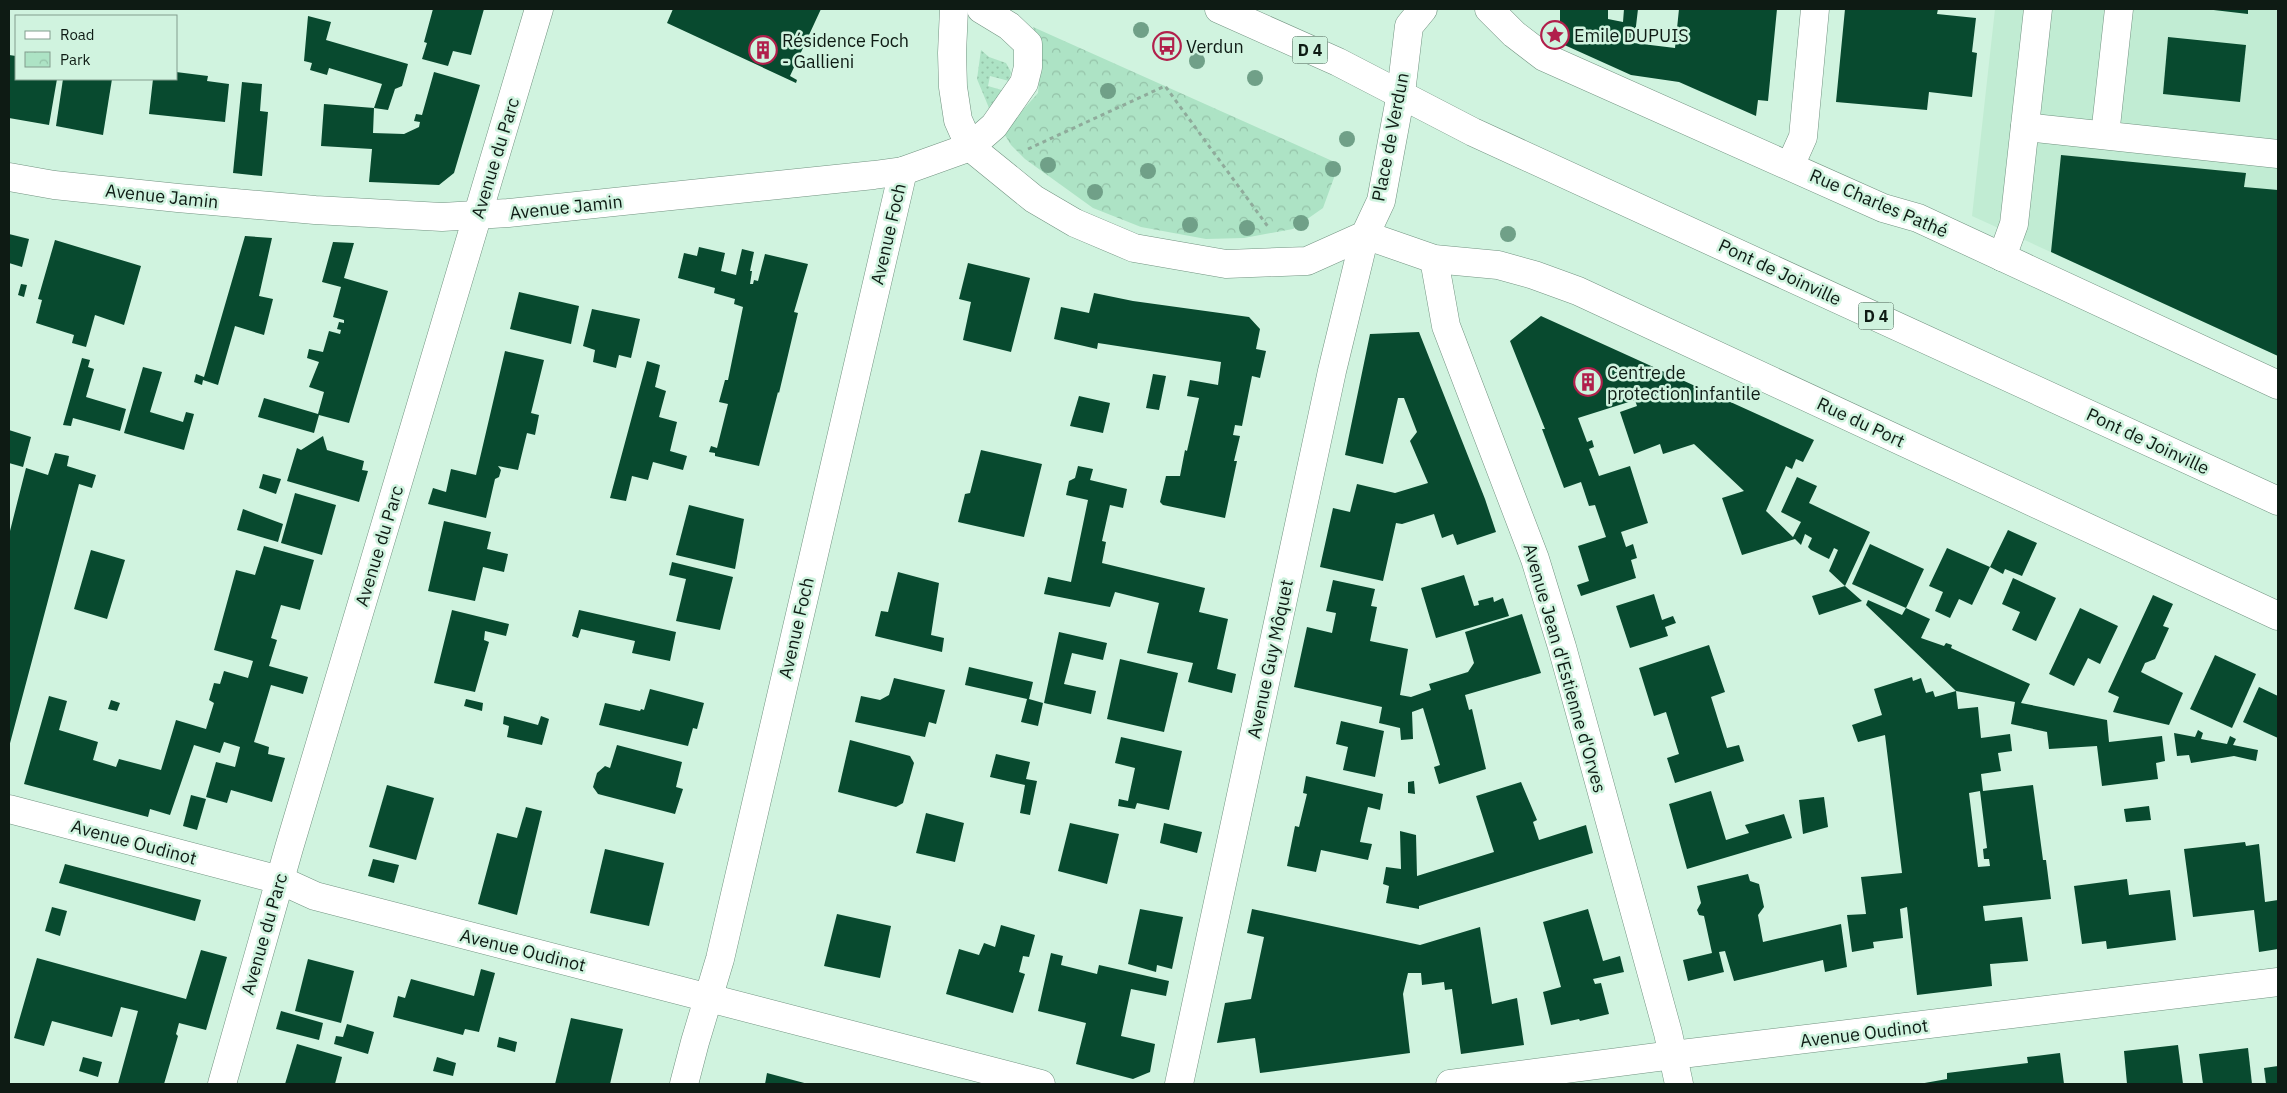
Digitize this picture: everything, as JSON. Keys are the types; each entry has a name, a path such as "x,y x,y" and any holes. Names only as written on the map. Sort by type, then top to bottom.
{"street":[{"name":"Avenue du Parc","path":"222,1084 280,880 539,9"},
{"path":"954,9 953,87 958,120 970,146 1034,199 1109,239 1150,251 1226,264 1284,264 1307,261 1366,235"},
{"path":"970,146 994,126 1013,101 1024,82 1028,67 1028,44 1009,26 982,9"},
{"name":"D 4","path":"1219,9 1401,93"},
{"name":"Place de Verdun","path":"1366,235 1381,201 1401,93 1408,26 1423,9"},
{"name":"Rue Charles Pathé","path":"1489,9 1514,34 1544,58 1883,208 1918,218 2278,385"},
{"path":"1790,166 1803,137 1815,9"},
{"path":"2002,257 2014,224 2038,9"},
{"path":"2104,136 2119,9"},
{"name":"Pont de Joinville","path":"1401,93 1473,132 2278,501"},
{"path":"2025,127 2278,154"},
{"name":"Avenue Jamin","path":"9,177 54,186 305,209 442,217 528,211 903,170 970,146"},
{"name":"Avenue Foch","path":"684,1084 720,959 903,170"},
{"name":"Rue du Port","path":"1366,235 1434,259 1498,265 1534,275 1578,292 2278,616"},
{"name":"Avenue Guy Môquet","path":"1179,1084 1332,371 1366,235"},
{"name":"Avenue Jean d'Estienne d'Orves","path":"1434,259 1446,326 1535,559 1560,638 1673,1055 1679,1084"},
{"name":"Avenue Oudinot","path":"9,809 280,880 315,896 1040,1084"},
{"name":"Avenue Oudinot","path":"1450,1084 1673,1055 2278,982"}],"path":[{"path":"1019,153 1165,86 1196,132 1264,220 1272,234"}],"shaded area":[{"path":"1995,9 2278,9 2278,356 1972,216"}],"green space":[{"path":"1033,27 1339,164 1323,208 1293,229 1244,238 1206,239 1141,227 1093,208 1025,159 1011,145 1003,132 1038,93 1041,54"},
{"path":"981,50 989,57 1006,63 1011,72 1009,81 990,76 988,86 1005,91 989,108 977,79"}],"building":[{"path":"433,9 484,9 471,55 453,51 448,66 422,59 427,43 424,42"},
{"name":"Résidence Foch - Gallieni","path":"673,9 821,9 790,76 797,80 796,83 667,23"},
{"path":"1560,9 1608,9 1608,19 1623,22 1624,9 1638,9 1634,43 1675,48 1679,9 1777,9 1768,101 1758,100 1756,116 1679,82 1631,75 1560,43"},
{"path":"1845,9 1938,9 1937,14 1976,18 1972,52 1977,53 1972,97 1929,92 1927,110 1836,102"},
{"path":"2205,9 2248,9 2248,14"},
{"path":"308,16 331,22 326,40 408,64 402,86 395,89 388,110 374,108 382,84 329,68 327,75 310,70 312,63 304,61"},
{"path":"2168,37 2246,45 2240,102 2163,94"},
{"path":"9,55 15,56 15,80 57,80 49,125 9,118"},
{"path":"178,72 208,76 207,81 229,84 225,122 149,114 153,80 178,80"},
{"path":"434,72 480,85 454,173 439,185 369,182 372,149 321,146 324,104 374,108 373,133 404,134 419,127 420,122 414,121 416,114 422,115"},
{"path":"63,80 112,80 103,135 56,126"},
{"path":"242,82 262,84 260,111 268,112 262,176 233,173"},
{"path":"2061,155 2246,173 2244,187 2278,190 2278,356 2051,252"},
{"path":"9,234 29,239 22,267 9,263"},
{"path":"245,236 272,238 259,296 273,299 264,335 235,326 218,385 203,380 202,385 194,382 196,374 204,377"},
{"path":"55,240 141,266 124,325 95,315 86,347 72,343 74,335 36,323 42,300 38,299"},
{"path":"333,242 354,243 344,278 388,291 349,423 319,415 314,433 258,417 264,398 318,414 324,392 309,387 319,362 307,358 309,349 323,352 329,331 340,334 341,330 337,329 339,322 344,323 344,320 333,317 341,287 322,282"},
{"path":"699,247 725,253 721,271 736,275 742,249 754,252 750,271 752,271 750,284 753,284 754,280 758,281 765,254 808,264 794,312 798,313 759,466 715,456 715,453 709,452 711,446 717,448 728,404 719,402 725,380 728,380 743,307 734,304 735,299 714,293 715,288 678,278 684,253 697,256"},
{"path":"968,263 1030,278 1011,352 963,340 971,302 959,299"},
{"path":"21,284 27,285 24,297 18,295"},
{"path":"519,292 579,306 571,344 510,329"},
{"path":"1094,293 1133,301 1249,317 1260,329 1256,349 1266,351 1260,378 1252,376 1242,426 1235,425 1233,435 1240,436 1234,461 1237,461 1225,518 1163,505 1160,502 1166,476 1180,476 1185,450 1187,451 1199,398 1187,396 1190,380 1218,385 1221,362 1098,343 1097,349 1054,339 1061,307 1089,313"},
{"path":"592,309 640,319 631,358 619,355 616,368 593,362 595,350 583,346"},
{"path":"1541,316 1814,440 1803,462 1796,459 1792,469 1786,466 1766,511 1793,537 1801,522 1781,512 1797,477 1817,486 1809,503 1870,532 1845,586 1829,571 1838,550 1834,548 1829,559 1808,547 1812,538 1805,534 1801,545 1795,539 1742,555 1722,498 1744,491 1694,444 1663,454 1660,444 1634,454 1620,412 1637,406 1635,400 1578,418 1587,442 1592,440 1594,447 1589,449 1599,476 1630,466 1648,523 1621,532 1626,547 1633,544 1637,558 1631,560 1636,578 1581,596 1577,585 1589,581 1578,546 1606,537 1595,505 1589,506 1581,482 1564,488 1542,429 1545,429 1510,341"},
{"path":"1419,332 1485,499 1496,532 1457,545 1453,534 1442,538 1434,514 1402,524 1396,523 1383,581 1320,567 1333,508 1350,512 1357,484 1395,493 1428,483 1410,441 1417,432 1404,398 1398,398 1383,464 1345,455 1370,334"},
{"path":"505,351 544,360 531,413 539,415 535,435 527,433 518,470 498,466 501,470 499,477 495,479 486,518 428,504 433,488 446,492 451,469 476,475"},
{"path":"82,358 90,360 88,367 94,369 86,397 126,409 120,431 73,418 71,426 63,425"},
{"path":"647,361 660,365 655,387 666,391 659,417 677,422 670,451 687,456 683,470 653,462 648,480 632,476 626,501 610,498"},
{"path":"143,367 162,372 150,412 183,422 186,412 194,414 184,450 124,433"},
{"path":"1153,374 1166,376 1159,410 1146,408"},
{"path":"1079,396 1110,403 1103,433 1070,426"},
{"path":"9,430 31,437 23,467 9,463"},
{"path":"323,436 327,450 364,461 362,470 368,471 359,502 287,481 297,448 301,450"},
{"path":"981,450 1042,464 1024,537 958,522 965,494 970,493"},
{"path":"55,453 69,456 67,466 96,475 92,488 79,484 9,747 9,535 26,468 48,475"},
{"path":"1078,466 1093,469 1090,480 1127,489 1123,508 1110,505 1102,541 1106,542 1102,563 1205,588 1199,612 1228,619 1217,669 1236,674 1232,693 1188,682 1193,663 1147,653 1159,603 1115,592 1110,607 1044,594 1048,577 1071,582 1088,500 1066,495 1069,481 1075,478"},
{"path":"263,474 281,479 276,494 259,488"},
{"path":"295,493 336,505 322,555 281,543"},
{"path":"689,505 744,519 735,569 676,555"},
{"path":"243,509 283,524 278,542 237,530"},
{"path":"444,521 491,532 487,549 508,554 504,572 483,567 475,601 428,591"},
{"path":"2008,530 2037,543 2022,576 2005,569 2003,574 1990,567"},
{"path":"1870,544 1924,569 1906,608 1852,584"},
{"path":"264,546 314,560 300,610 281,605 271,638 277,640 269,666 308,677 303,694 271,685 254,742 269,747 268,754 285,758 272,802 231,790 227,803 206,797 216,762 235,767 240,747 224,742 220,753 194,745 170,815 150,809 148,817 24,784 49,696 67,701 59,730 98,742 93,760 116,767 119,759 161,770 176,720 206,729 214,703 209,700 214,683 220,684 224,671 248,678 253,661 214,650 236,570 255,575"},
{"path":"1947,548 1990,567 1972,605 1959,599 1950,618 1935,611 1943,592 1929,586"},
{"path":"91,550 125,560 107,619 74,609"},
{"path":"672,562 733,577 720,630 676,621 686,579 669,575"},
{"path":"898,572 939,583 931,635 944,638 942,652 875,636 881,611 888,612"},
{"path":"1464,575 1474,606 1479,605 1478,601 1493,597 1494,602 1503,598 1509,616 1436,638 1421,588"},
{"path":"2013,578 2056,598 2036,641 2012,630 2020,612 2002,604"},
{"path":"1333,580 1375,589 1371,606 1377,607 1370,641 1408,649 1400,695 1411,697 1431,690 1429,684 1468,672 1474,663 1465,632 1522,614 1541,673 1465,695 1469,710 1472,709 1486,769 1439,784 1434,767 1440,765 1423,708 1412,712 1413,739 1401,740 1400,728 1379,723 1382,707 1294,687 1307,627 1332,633 1336,613 1326,611"},
{"path":"1845,586 1862,601 1819,615 1812,596"},
{"path":"1654,594 1662,620 1673,616 1676,623 1665,627 1668,636 1630,648 1616,606"},
{"path":"2153,595 2173,604 2163,626 2169,628 2155,659 2145,663 2141,672 2183,693 2169,725 2113,712 2119,697 2108,692"},
{"path":"1868,600 1902,615 1906,608 1930,619 1921,638 1944,646 1946,643 1952,645 1951,648 2030,684 2021,703 2107,720 2109,742 2162,736 2165,761 2156,763 2158,779 2102,786 2097,746 2049,749 2047,732 2011,724 2015,702 1956,691 1866,605"},
{"path":"2080,608 2118,626 2100,664 2088,658 2074,686 2049,674"},
{"path":"452,610 509,624 506,636 485,631 484,640 489,642 475,692 434,683"},
{"path":"579,610 676,632 670,661 632,653 635,641 581,629 578,638 572,636"},
{"path":"1059,632 1107,643 1103,660 1072,653 1064,684 1096,691 1091,714 1044,703"},
{"path":"1709,645 1725,692 1711,697 1727,748 1739,745 1744,761 1675,783 1667,758 1679,754 1666,712 1654,716 1639,668"},
{"path":"2215,655 2256,674 2232,728 2190,709"},
{"path":"1120,659 1178,673 1164,732 1107,719"},
{"path":"969,667 1033,682 1029,699 1043,703 1038,726 1021,722 1027,699 965,685"},
{"path":"1912,677 1913,681 1921,678 1926,693 1933,691 1935,697 1956,691 1958,709 1978,707 1981,738 2010,734 2012,751 1998,753 2001,771 1981,774 1983,791 2033,785 2043,860 2046,860 2051,899 1983,906 1985,921 2022,917 2028,961 1990,964 1992,986 1917,995 1907,907 1900,909 1903,938 1873,942 1874,948 1852,952 1847,915 1866,914 1861,877 1902,873 1885,735 1858,742 1852,725 1882,715 1874,689","holes":["1980,791 1987,848 1983,849 1984,859 1989,859 1990,866 1978,867 1969,793"]},
{"path":"894,678 945,690 936,724 929,722 925,737 855,722 861,696 880,700 889,695"},
{"path":"2259,687 2278,696 2278,738 2243,722"},
{"path":"650,689 704,703 697,729 693,728 688,746 599,725 605,703 640,711 641,709 644,710"},
{"path":"466,699 483,703 482,711 464,706"},
{"path":"111,700 120,703 117,711 108,709"},
{"path":"504,716 538,725 541,716 549,719 542,745 507,737 509,726 503,724"},
{"path":"1341,721 1384,731 1375,777 1343,770 1348,747 1336,744"},
{"path":"2198,730 2203,733 2201,739 2227,744 2230,736 2236,739 2233,745 2258,750 2256,761 2234,756 2191,763 2189,755 2177,756 2174,733 2195,737"},
{"path":"1121,737 1182,751 1169,810 1137,803 1135,809 1118,806 1119,799 1128,801 1135,768 1115,763"},
{"path":"850,740 910,756 914,763 903,803 896,807 838,792"},
{"path":"617,745 682,762 676,787 683,789 675,814 598,794 593,787 597,773 605,766 610,768"},
{"path":"996,754 1030,762 1026,779 1037,781 1030,815 1020,813 1025,785 990,777"},
{"path":"1306,776 1383,794 1380,810 1368,807 1364,824 1360,842 1372,844 1368,860 1321,850 1316,872 1287,866 1295,826 1299,827 1307,794 1303,793"},
{"path":"1414,781 1415,794 1408,793 1408,782"},
{"path":"1521,782 1537,820 1533,822 1539,840 1586,825 1593,853 1419,906 1419,909 1386,903 1389,886 1383,884 1386,867 1401,869 1400,831 1416,835 1417,876 1494,852 1476,796"},
{"path":"387,785 434,798 416,860 369,847"},
{"path":"1711,791 1726,840 1749,833 1745,825 1784,814 1792,838 1687,869 1669,804"},
{"path":"191,795 206,799 197,830 183,826"},
{"path":"1824,797 1828,827 1803,834 1799,800"},
{"path":"2149,806 2151,820 2126,822 2124,809"},
{"path":"526,807 542,811 517,915 478,904 497,833 517,838"},
{"path":"926,813 964,823 955,862 916,853"},
{"path":"1070,823 1119,834 1107,884 1058,871"},
{"path":"1164,823 1202,832 1197,853 1160,843"},
{"path":"2245,842 2246,846 2259,844 2265,902 2278,900 2278,949 2259,952 2254,910 2193,917 2184,849"},
{"path":"605,849 664,863 649,926 590,913"},
{"path":"373,859 399,865 394,883 368,876"},
{"path":"65,864 201,900 195,921 59,883"},
{"path":"1748,874 1750,881 1759,884 1764,907 1758,915 1763,942 1841,924 1847,967 1825,972 1823,960 1734,981 1725,951 1719,952 1724,972 1688,981 1683,960 1712,953 1704,916 1699,915 1697,910 1701,903 1697,886"},
{"path":"2127,879 2129,895 2170,890 2176,940 2107,949 2106,941 2082,944 2074,886"},
{"path":"52,907 67,911 60,936 45,931"},
{"path":"1140,909 1183,917 1172,969 1157,965 1156,972 1128,964"},
{"path":"1252,909 1420,945 1480,927 1492,1004 1517,998 1524,1045 1461,1054 1452,989 1445,990 1444,982 1422,985 1421,973 1408,973 1403,994 1410,1053 1260,1073 1255,1038 1217,1043 1225,1003 1251,999 1264,937 1247,933"},
{"path":"1588,909 1603,961 1620,956 1624,972 1593,979 1595,984 1601,983 1609,1014 1551,1025 1543,992 1561,987 1543,922"},
{"path":"837,914 891,926 880,978 824,966"},
{"path":"1001,925 1035,935 1029,957 1023,956 1019,972 1025,974 1013,1013 946,994 959,949 979,955 984,943 995,947"},
{"path":"201,950 227,957 206,1030 179,1023 176,1034 178,1036 164,1084 118,1084 138,1011 121,1007 112,1037 52,1021 44,1046 14,1038 37,958 186,999"},
{"path":"1051,953 1063,956 1061,965 1097,974 1099,965 1169,981 1166,996 1131,989 1121,1036 1155,1044 1150,1072 1133,1079 1076,1064 1086,1023 1038,1011"},
{"path":"308,959 354,971 341,1023 295,1011"},
{"path":"481,969 495,973 479,1032 465,1029 463,1035 393,1017 398,996 405,998 411,979 474,996"},
{"path":"281,1011 323,1023 319,1040 276,1029"},
{"path":"571,1018 623,1029 610,1084 555,1084"},
{"path":"347,1024 374,1032 368,1054 334,1044 336,1036 343,1037"},
{"path":"499,1037 517,1042 515,1052 497,1047"},
{"path":"297,1044 342,1057 335,1084 285,1084"},
{"path":"2178,1045 2183,1084 2127,1084 2124,1051"},
{"path":"2248,1048 2252,1084 2203,1084 2199,1054"},
{"path":"2060,1053 2064,1084 1919,1084 1947,1079 1947,1073 2028,1063 2027,1057"},
{"path":"83,1057 102,1062 98,1077 79,1071"},
{"path":"437,1057 456,1063 453,1076 433,1071"},
{"path":"2278,1066 2278,1084 2266,1084 2264,1068"},
{"path":"767,1073 808,1084 765,1084"}],"place":[{"name":"Emile DUPUIS","path":"1555,35"},
{"name":"Verdun","path":"1167,46"},
{"name":"Résidence Foch - Gallieni","path":"763,50"},
{"name":"Centre de protection infantile","path":"1588,382"}]}
